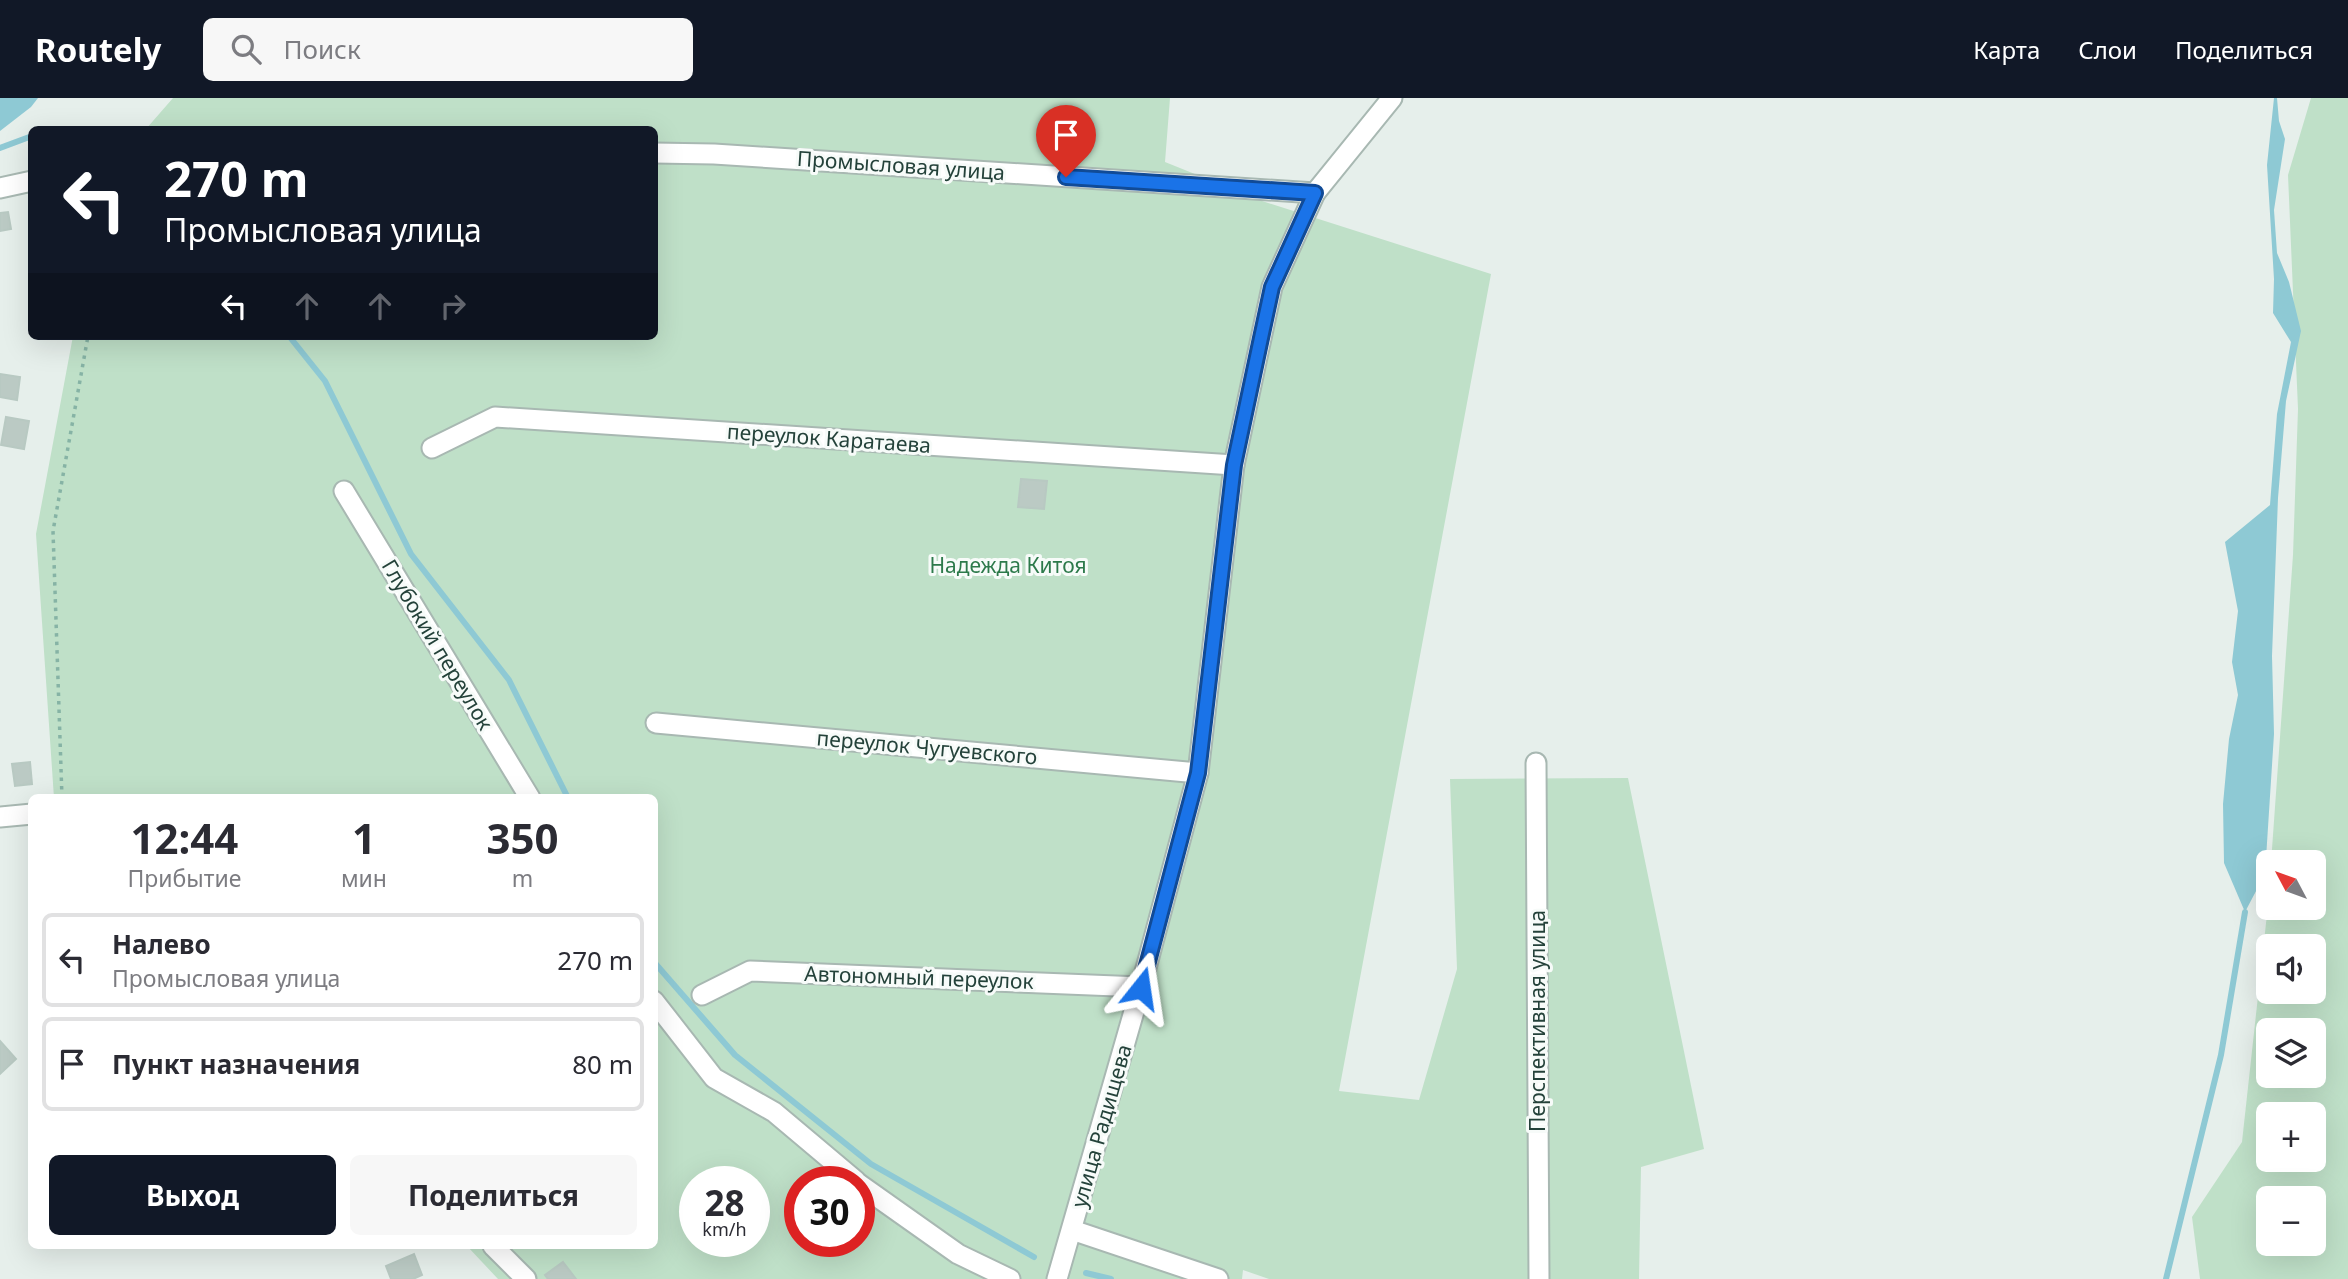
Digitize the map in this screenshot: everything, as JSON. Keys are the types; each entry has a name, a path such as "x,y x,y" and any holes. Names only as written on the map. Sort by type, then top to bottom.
{"street":[{"name":"улица Радищева","path":"1057,1279 1141,988 1198,773 1234,465 1272,287 1315,193 1392,98"},
{"name":"Промысловая улица","path":"658,153 714,154 1315,193"},
{"path":"0,188 28,182"},
{"name":"переулок Каратаева","path":"432,448 495,417 1234,465"},
{"name":"Глубокий переулок","path":"344,491 528,794"},
{"name":"переулок Чугуевского","path":"656,723 1198,773"},
{"name":"Перспективная улица","path":"1536,763 1539,1279"},
{"path":"0,817 28,814"},
{"name":"Автономный переулок","path":"702,995 750,971 1141,988"},
{"path":"658,1006 714,1078 775,1112 838,1166"},
{"path":"875,1195 958,1254 1010,1279"},
{"path":"1072,1230 1218,1279"},
{"path":"496,1249 526,1279"}],"path":[{"path":"62,794 53,531 87,340"}],"green space":[{"name":"Надежда Китоя","path":"173,98 1170,98 1165,162 1262,201 1491,274 1339,1091 1419,1100 1457,969 1450,779 1628,778 1704,1149 1641,1167 1639,1279 1269,1279 1243,1270 1242,1279 498,1279 470,1249 658,1249 658,794 54,794 36,534 72,340 658,340 658,126 149,126"},
{"path":"2311,98 2348,98 2348,1279 2200,1279 2192,1217 2242,1142 2257,1004 2326,1004 2326,934 2265,934 2266,920 2326,920 2326,850 2272,850 2293,555 2298,409 2288,175"}],"water":[{"path":"0,98 38,98 31,107 0,131"},
{"path":"2274,98 2277,98 2279,121 2285,139 2274,210 2277,253 2289,282 2301,331 2286,401 2278,498 2272,656 2274,734 2267,850 2256,850 2256,891 2245,912 2224,863 2223,804 2229,739 2238,695 2232,662 2238,611 2225,542 2270,505 2277,414 2291,342 2273,313 2274,279 2267,165"}],"building":[{"path":"8,212 11,229 0,231 0,213"},
{"path":"0,374 20,377 17,400 0,397"},
{"path":"6,417 29,421 24,449 1,445"},
{"path":"1021,479 1047,481 1044,509 1018,507"},
{"path":"30,762 32,784 15,786 12,764"},
{"path":"0,1041 16,1059 0,1074"},
{"path":"414,1254 422,1275 413,1279 391,1279 386,1266"},
{"path":"563,1262 576,1279 548,1279 545,1275"}],"waterway":[{"path":"0,148 28,138"},
{"path":"292,340 325,381 411,554 509,680 566,794"},
{"path":"2166,1279 2221,1055 2245,912"},
{"path":"658,967 735,1055 871,1164 1034,1257"},
{"path":"1086,1273 1111,1279"}],"route":[{"path":"1066,177 1315,193 1272,287 1234,465 1198,773 1141,988"}]}
